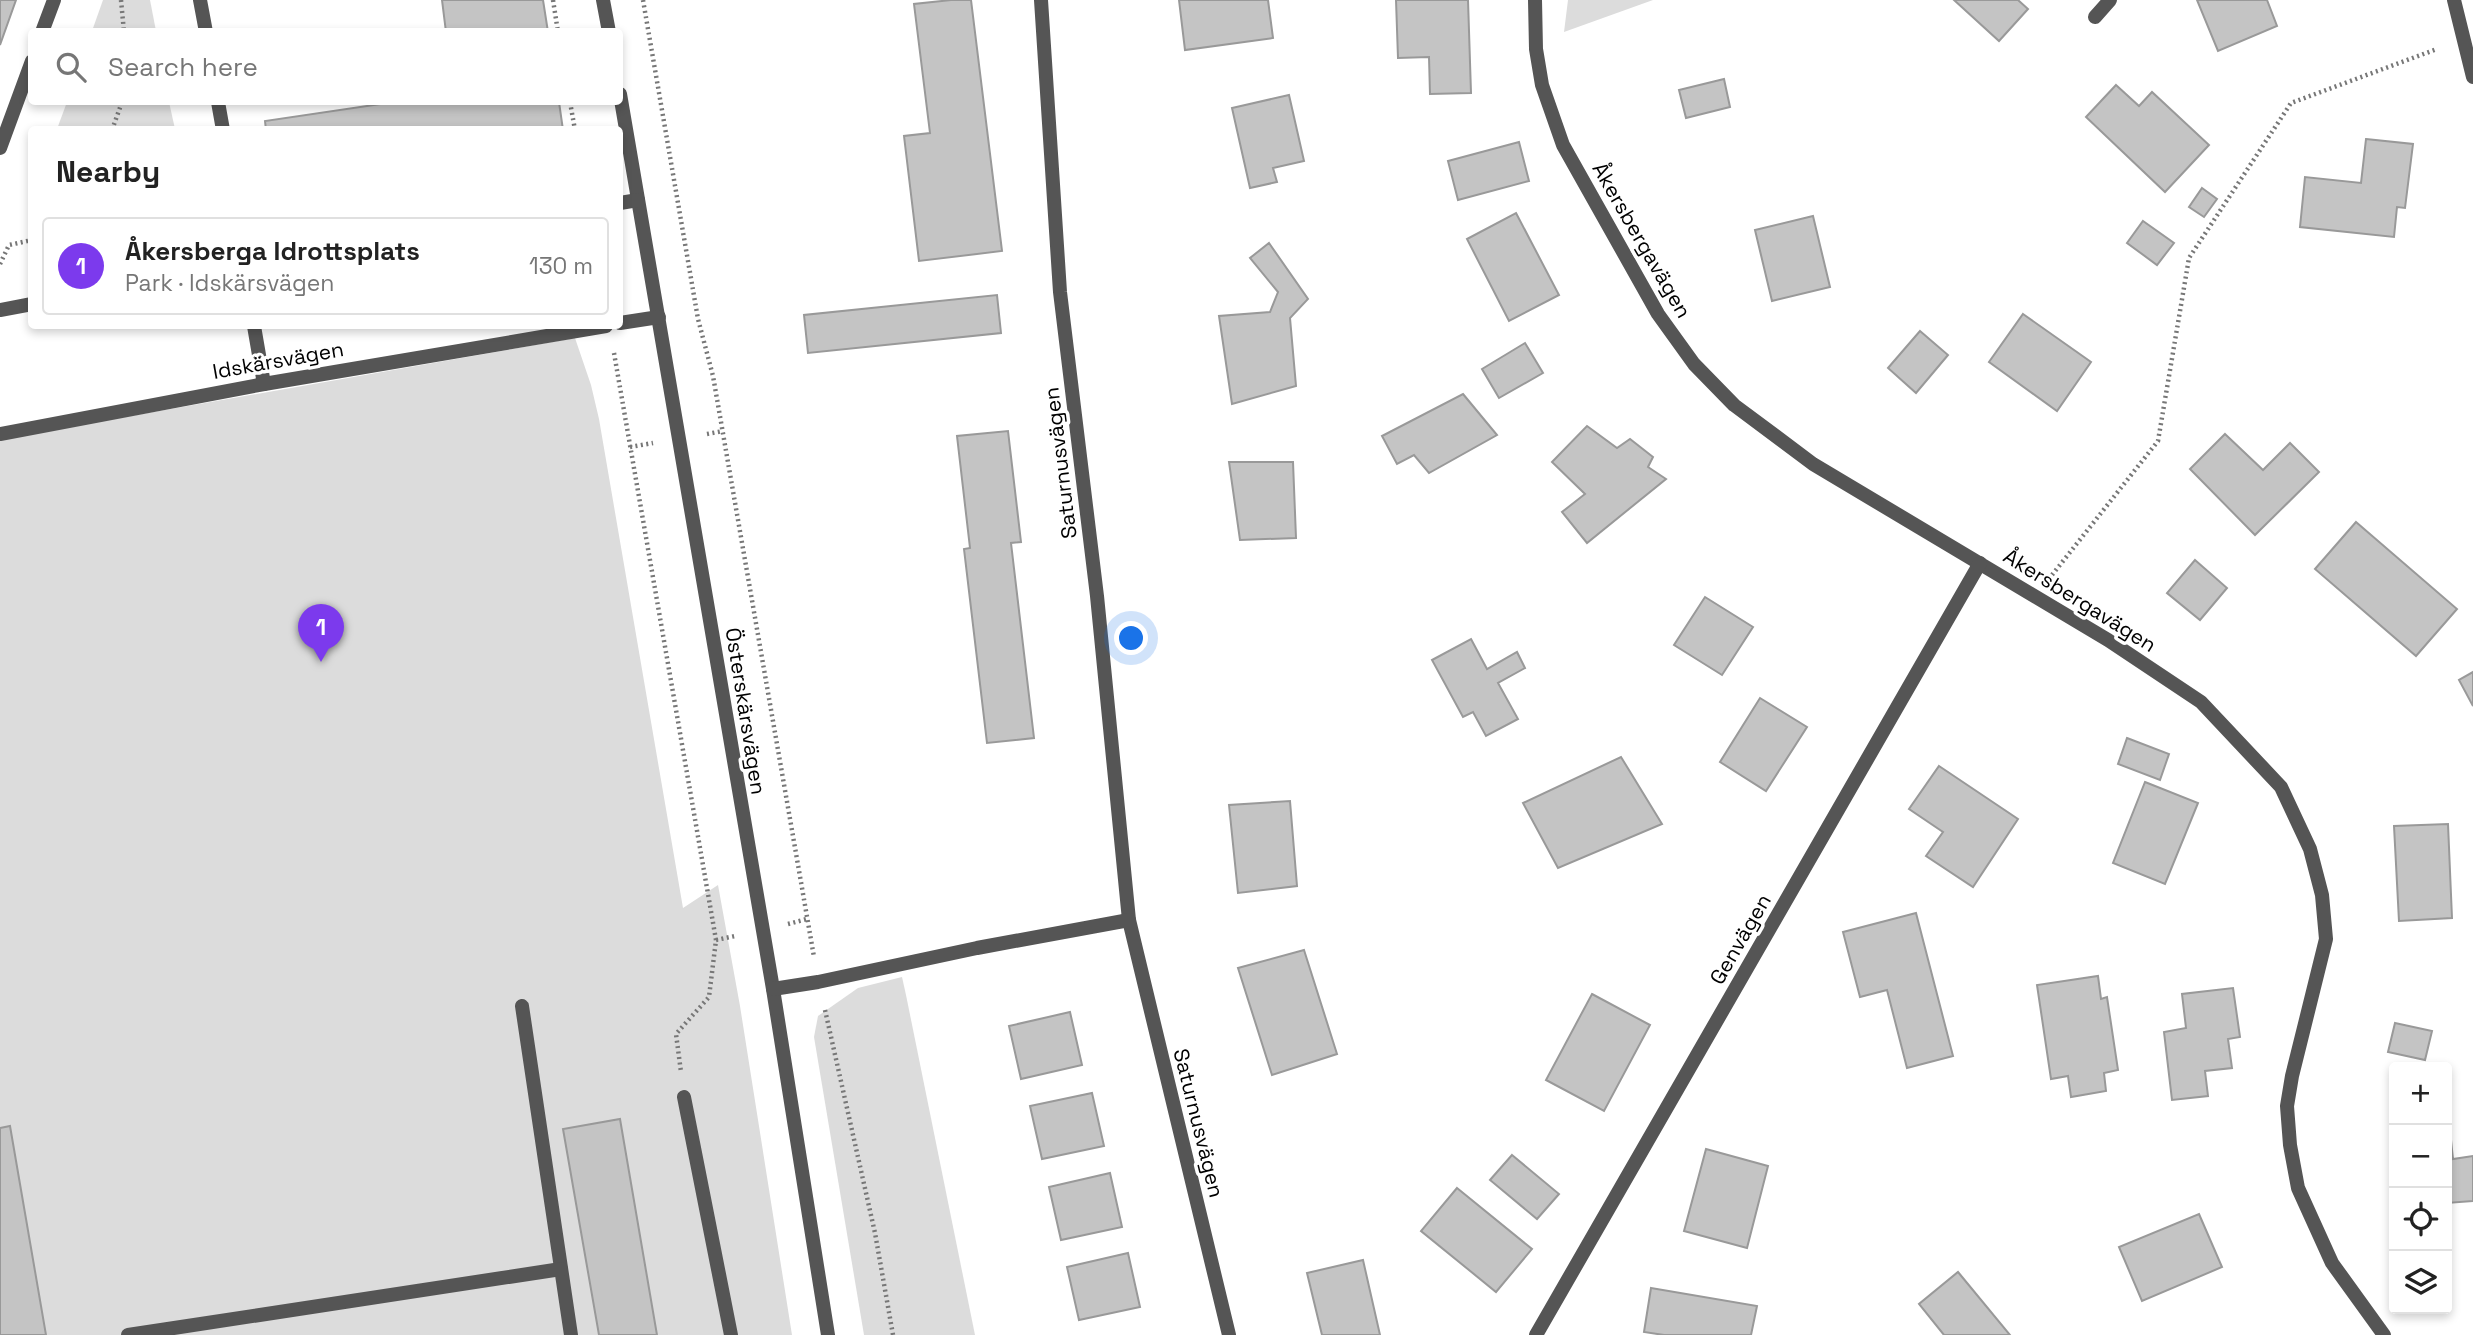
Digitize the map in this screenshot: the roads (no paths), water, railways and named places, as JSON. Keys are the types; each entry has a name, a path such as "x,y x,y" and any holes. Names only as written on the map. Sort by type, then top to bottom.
{"street":[{"path":"44,28 54,0"},
{"path":"200,0 204,28"},
{"path":"603,0 608,28"},
{"name":"Saturnusvägen","path":"1041,0 1060,292 1097,596 1129,920 1229,1335"},
{"name":"Åkersbergavägen","path":"1535,0 1536,49 1542,85 1563,145 1658,314 1694,364 1734,405 1813,464 2108,640 2202,702 2281,787 2310,849 2322,895 2326,939 2287,1106 2290,1145 2298,1188 2332,1263 2384,1335"},
{"path":"2095,17 2110,0"},
{"path":"2454,0 2473,76"},
{"path":"0,148 28,72"},
{"path":"219,105 222,126"},
{"name":"Österskärsvägen","path":"622,105 773,989 828,1335"},
{"path":"623,202 638,200"},
{"path":"0,310 28,305"},
{"path":"623,323 659,317"},
{"path":"255,329 264,384"},
{"name":"Idskärsvägen","path":"0,434 264,384 588,329"},
{"name":"Genvägen","path":"1536,1335 1980,563"},
{"path":"773,989 1129,920"},
{"path":"522,1006 571,1335"},
{"path":"684,1097 731,1335"},
{"path":"128,1335 561,1269"}],"place":[{"name":"Åkersberga Idrottsplats","path":"321,662"}]}
